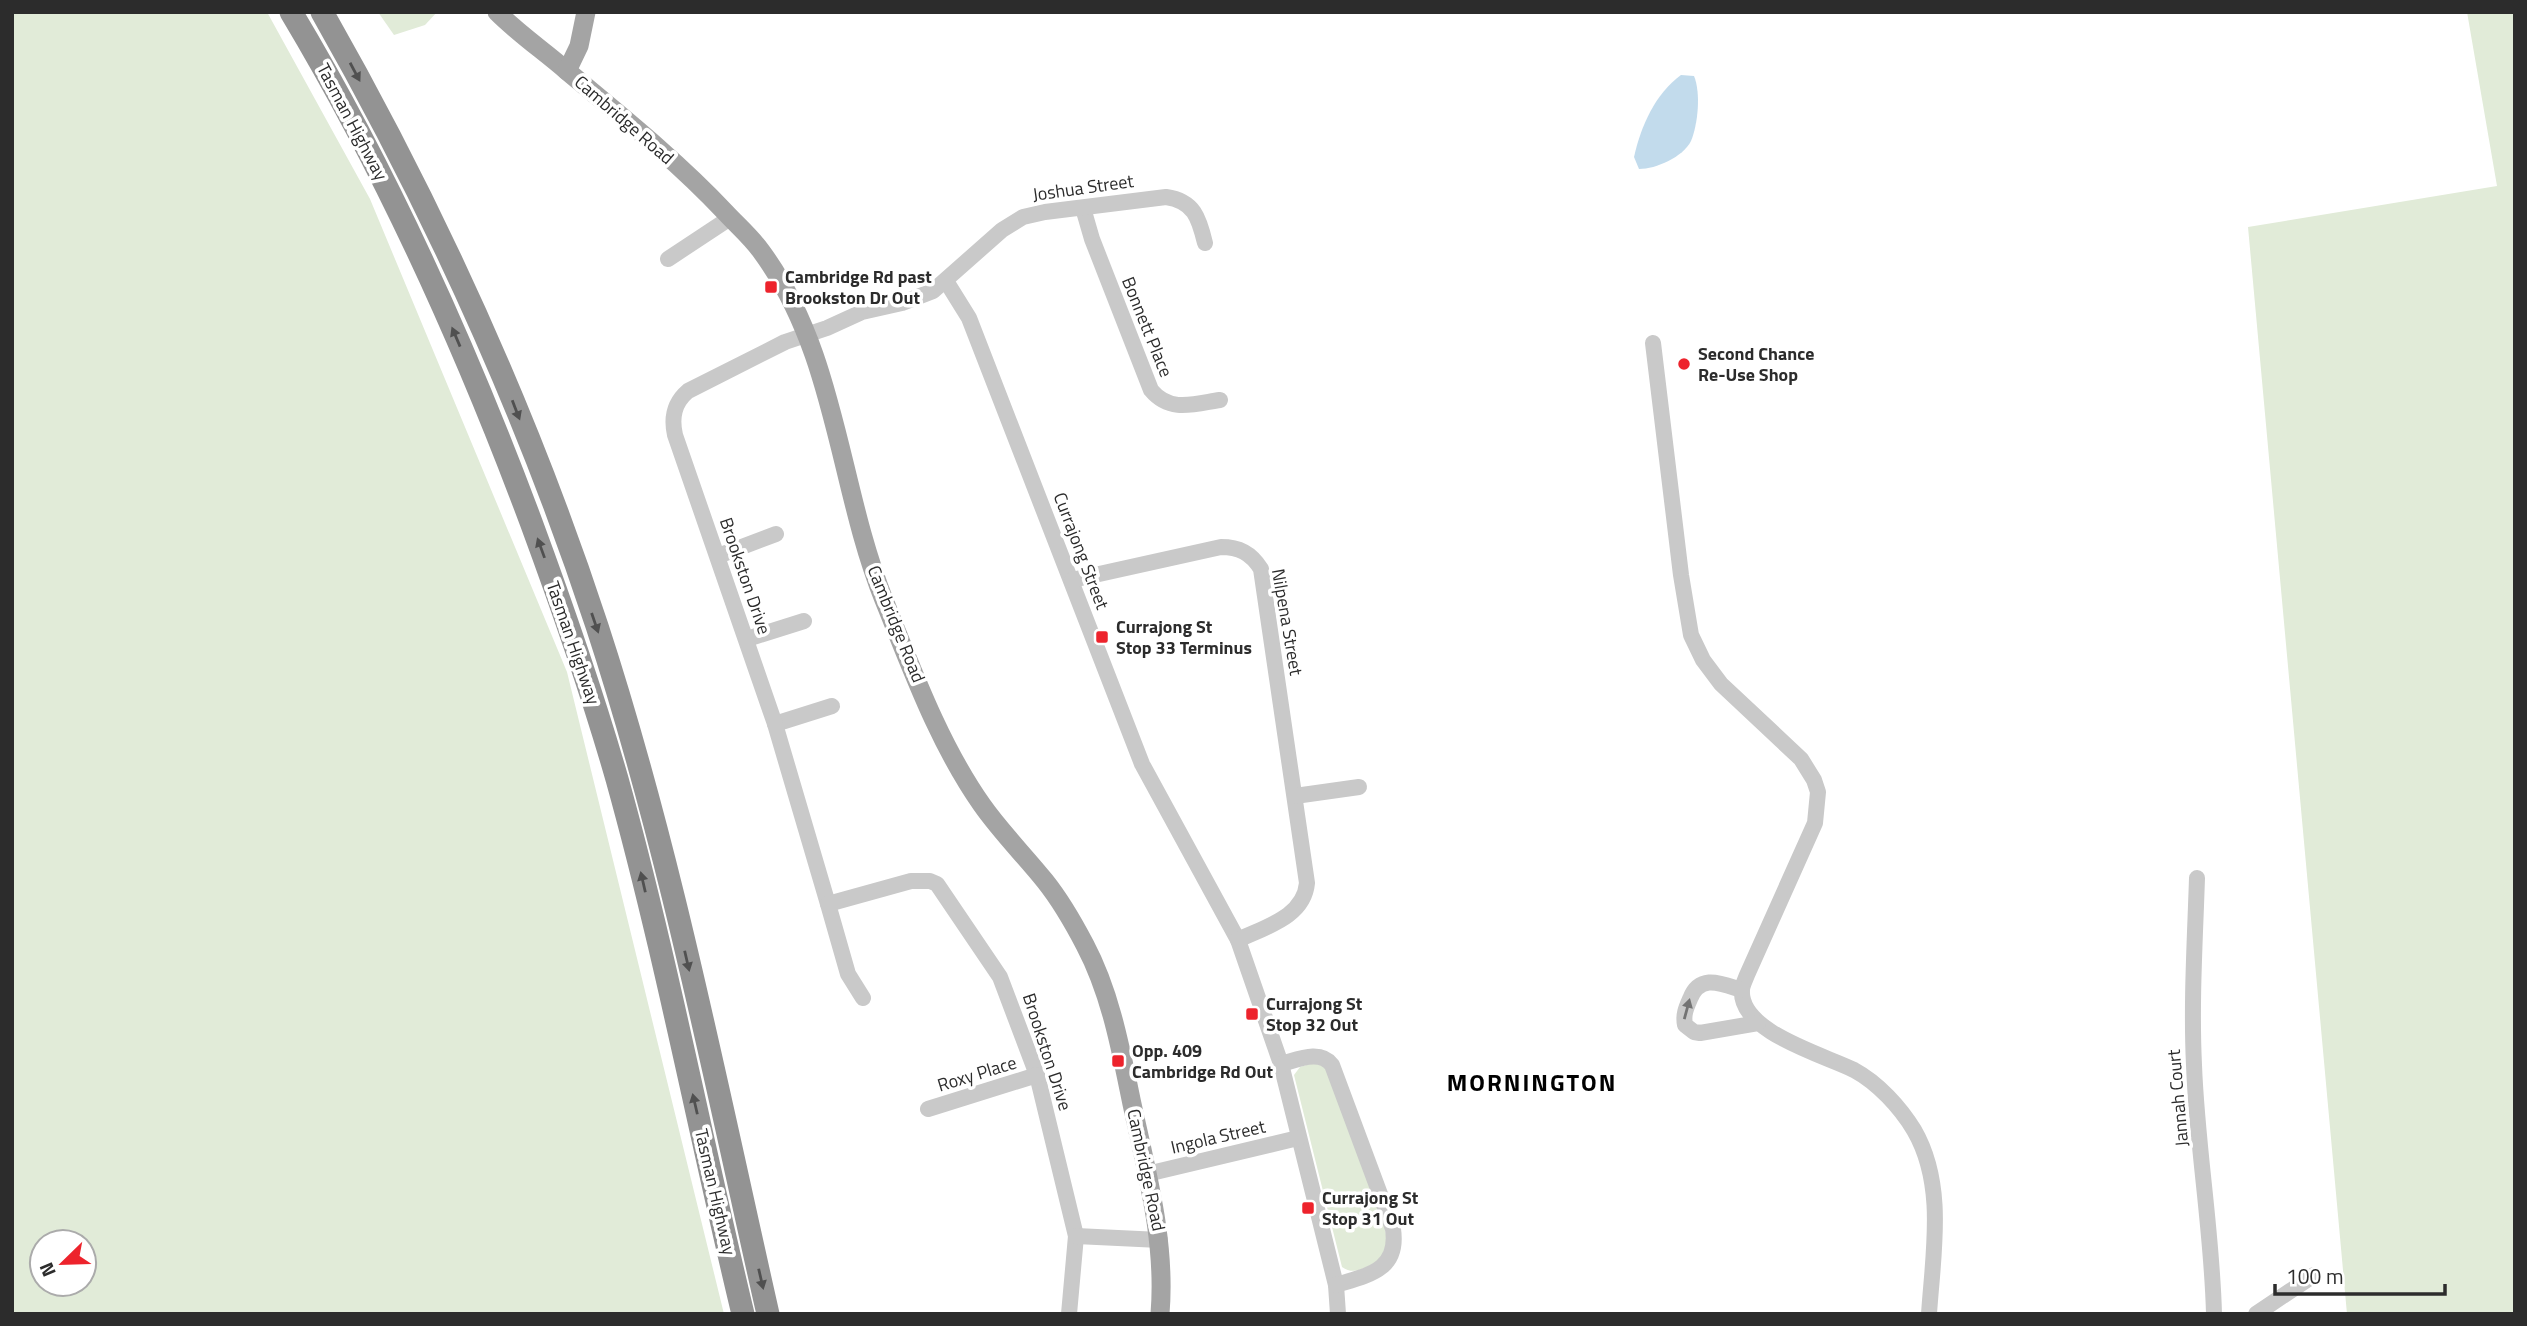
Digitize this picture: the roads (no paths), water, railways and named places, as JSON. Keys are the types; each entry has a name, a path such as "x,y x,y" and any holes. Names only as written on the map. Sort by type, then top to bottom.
{"highway":[{"name":"Tasman Highway","path":"292,12 421,255 494,422 585,673 632,834 743,1314"},
{"name":"Tasman Highway","path":"322,12 407,169 458,276 506,385 560,522 597,626 662,853 768,1314"}],"main road":[{"name":"Cambridge Road","path":"497,12 696,182 760,250 785,290 807,334 842,446 863,537 883,595 944,738 981,804 1066,911 1088,949 1107,1000 1160,1240 1163,1283 1160,1314"},
{"path":"567,71 579,46 586,12"}],"street":[{"name":"Joshua Street","path":"807,334 862,312 916,298 946,281 1012,223 1034,214 1157,197 1175,198 1190,207 1205,243"},
{"name":"Bonnett Place","path":"1083,208 1092,239 1151,390 1171,405 1186,406 1220,400"},
{"path":"668,259 730,218"},
{"name":"Currajong Street","path":"946,281 969,318 1142,764 1238,940 1281,1063 1336,1285 1338,1314"},
{"name":"Brookston Drive","path":"807,334 785,342 688,391 674,412 675,435 775,724 848,974 863,998"},
{"path":"1653,343 1683,587 1692,635 1703,660 1721,684 1801,759 1818,792 1815,822 1746,975 1742,990 1746,1008 1758,1023 1778,1035 1862,1076 1889,1099 1913,1129 1930,1169 1934,1206 1929,1314"},
{"path":"718,556 776,534"},
{"name":"Nilpena Street","path":"1072,580 1221,547 1240,549 1256,561 1263,577 1307,883 1304,899 1290,915 1238,940"},
{"path":"747,639 804,621"},
{"path":"775,724 832,706"},
{"path":"1295,796 1359,787"},
{"name":"Jannah Court","path":"2197,878 2192,1024 2214,1314"},
{"name":"Brookston Drive","path":"828,904 911,881 930,880 937,884 1000,977 1037,1075 1076,1236 1069,1314"},
{"path":"1742,990 1712,981 1699,986 1693,991 1684,1014 1685,1025 1694,1032 1700,1032 1758,1023"},
{"path":"1281,1063 1315,1056 1325,1057 1332,1065 1393,1228 1394,1247 1385,1265 1362,1277 1336,1285"},
{"name":"Roxy Place","path":"928,1109 1037,1075"},
{"name":"Ingola Street","path":"1147,1174 1298,1138"},
{"path":"1076,1236 1160,1240"},
{"path":"2256,1314 2314,1275"}],"water":[{"path":"1681,75 1694,76 1696,83 1697,117 1691,141 1682,152 1668,161 1639,169 1634,157 1645,122 1664,91"}],"place":[{"name":"Cambridge Rd past Brookston Dr Out","path":"771,287"},
{"name":"Second Chance Re-Use Shop","path":"1684,364"},
{"name":"Currajong St Stop 33 Terminus","path":"1102,637"},
{"name":"Currajong St Stop 32 Out","path":"1252,1014"},
{"name":"Opp. 409 Cambridge Rd Out","path":"1118,1061"},
{"name":"Currajong St Stop 31 Out","path":"1308,1208"}],"district":[{"name":"MORNINGTON","path":"1532,1083"}]}
